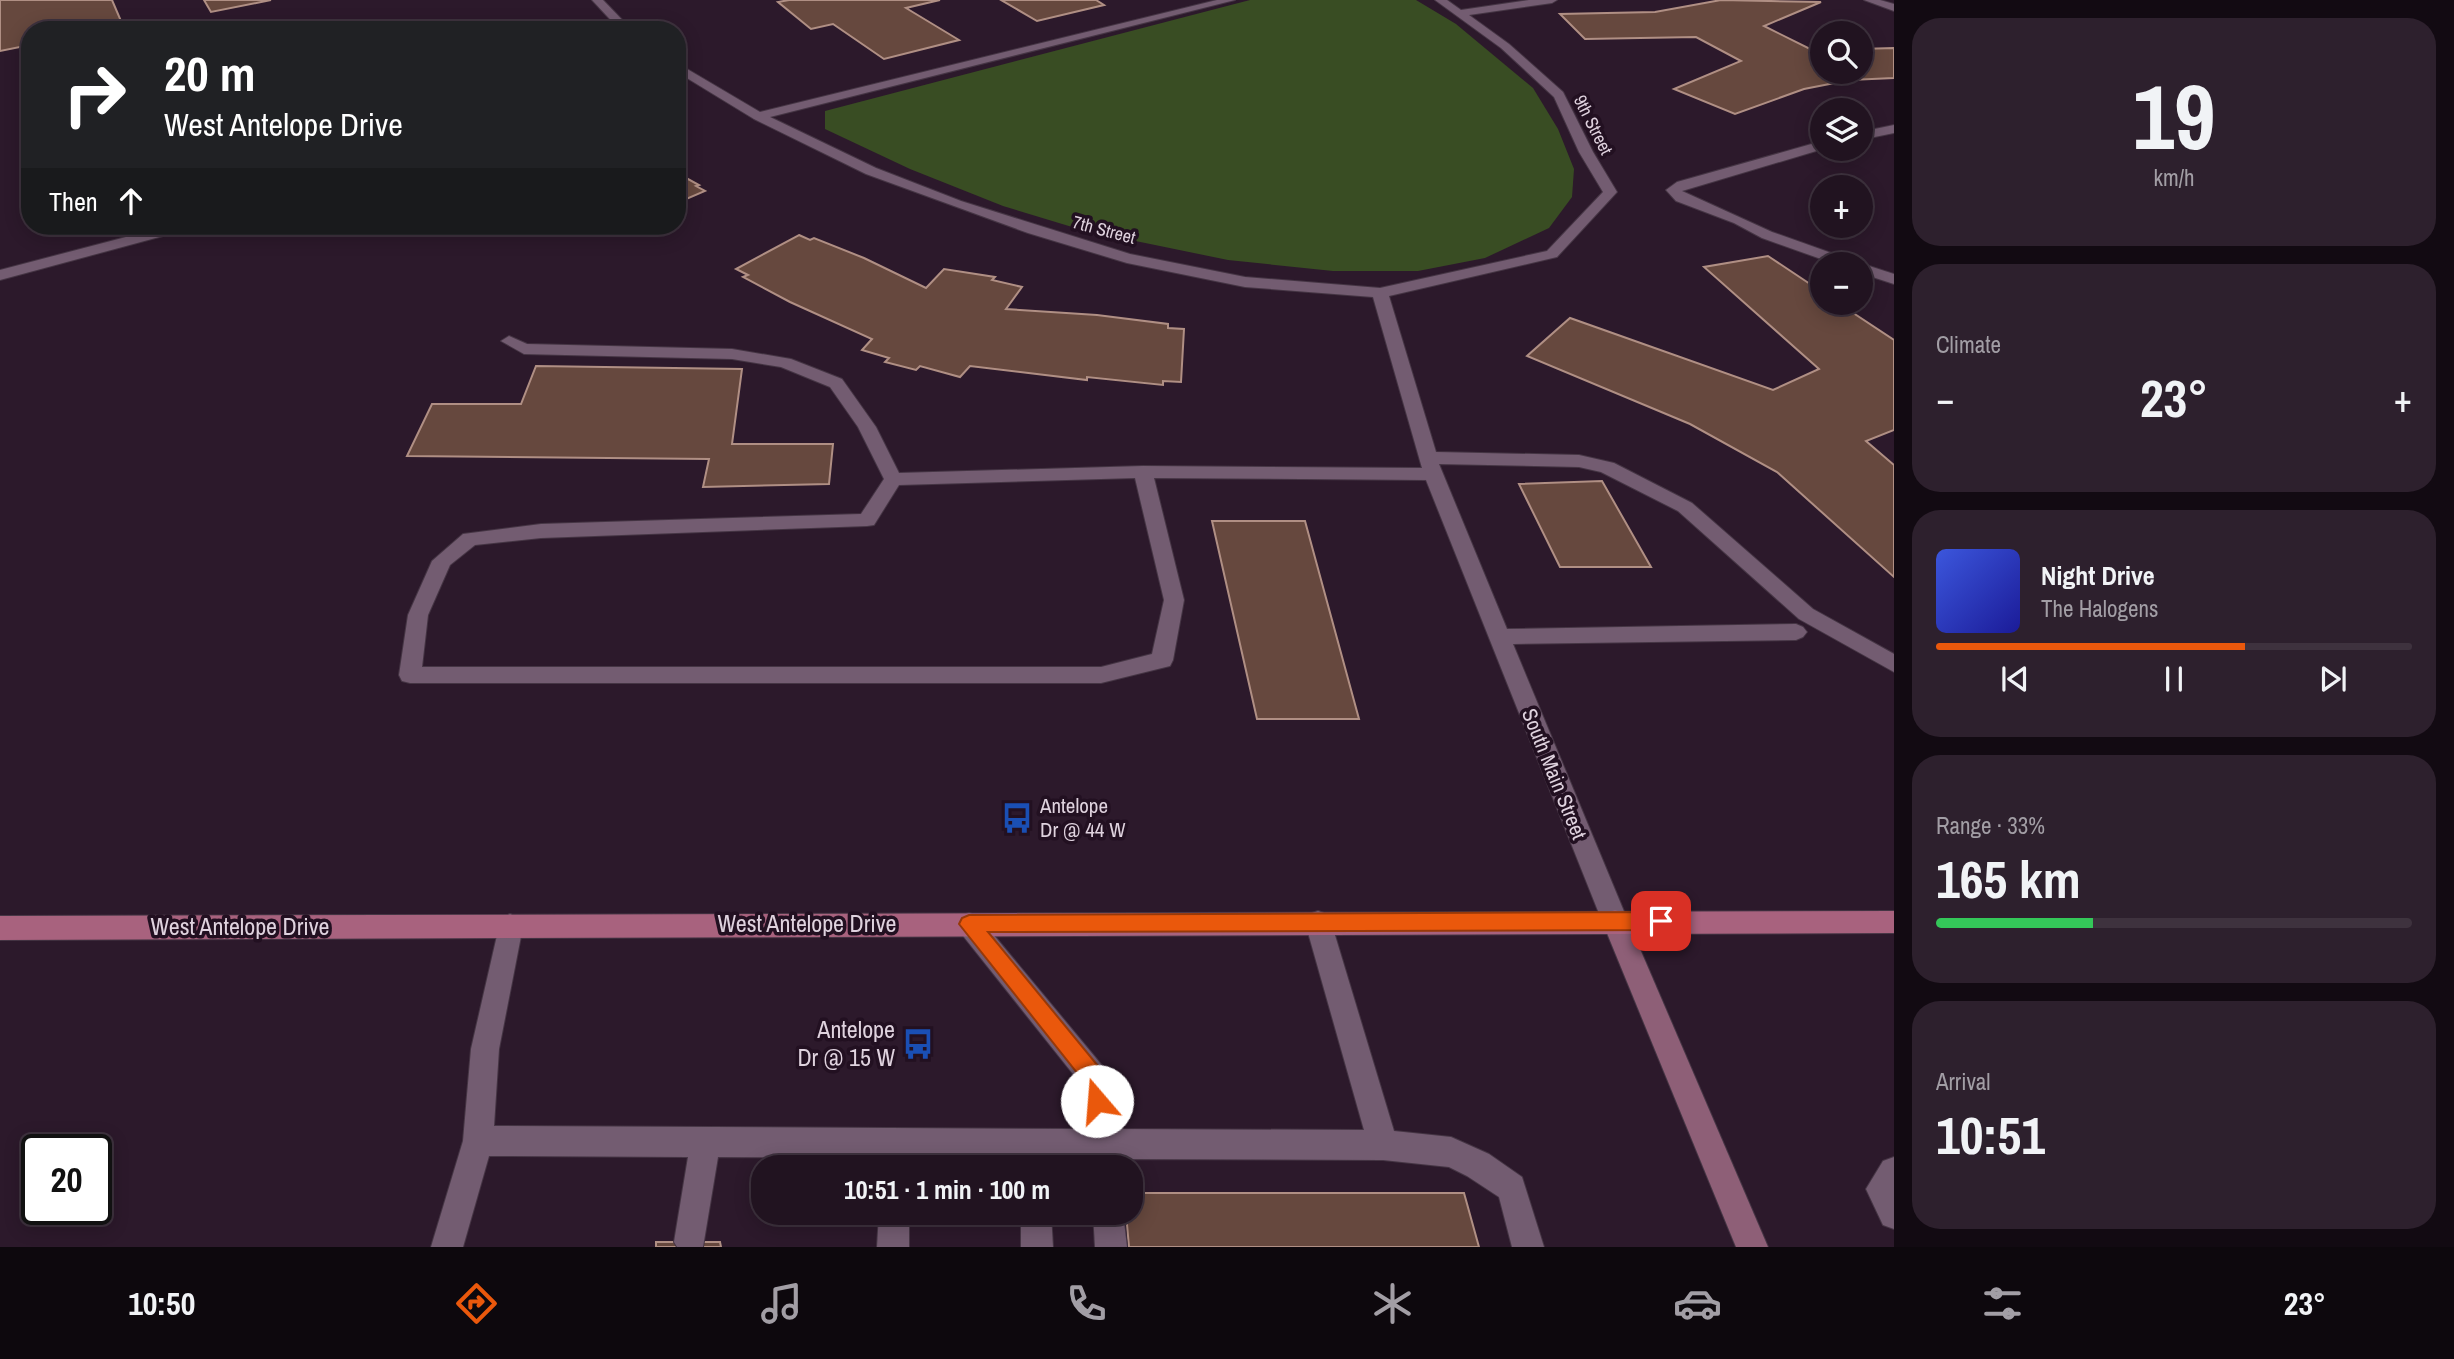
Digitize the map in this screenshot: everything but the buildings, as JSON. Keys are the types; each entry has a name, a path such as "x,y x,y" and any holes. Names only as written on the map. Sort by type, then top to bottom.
{"main road":[{"name":"West Antelope Drive","path":"0,928 1894,922"}],"street":[{"name":"South Main Street","path":"1615,921 1752,1247"}],"lane":[{"path":"597,0 618,21"},
{"path":"758,116 1230,0"},
{"name":"9th Street","path":"1440,0 1505,46 1559,94 1610,192 1552,254"},
{"path":"1461,13 1552,0"},
{"path":"1869,0 1894,8"},
{"name":"7th Street","path":"686,72 758,116 871,171 956,204 1127,258 1245,282 1380,293 1552,254"},
{"path":"1873,133 1894,129"},
{"path":"1810,148 1751,163 1673,190 1681,198 1739,220 1767,235 1815,252"},
{"path":"0,275 150,235"},
{"path":"1873,272 1894,279"},
{"name":"South Main Street","path":"1380,293 1431,466 1615,921"},
{"path":"509,341 524,349 732,354 785,363 836,383 867,427 893,479"},
{"path":"893,479 1579,461 1607,467 1685,507 1806,614 1894,664"},
{"path":"893,479 867,520 541,531 470,539 442,561 418,615 410,675 1101,675 1162,660 1174,600 1143,472"},
{"path":"1499,637 1796,632"},
{"path":"1318,922 1383,1145"},
{"path":"969,924 1095,1079 1103,1155"},
{"path":"447,1247 478,1140 485,1049 510,926"},
{"path":"478,1140 705,1140 896,1154 1033,1155"},
{"path":"690,1242 705,1140"},
{"path":"1128,1155 1383,1145 1451,1152 1478,1165 1511,1188 1528,1247"},
{"path":"1894,1172 1881,1189 1894,1214"},
{"path":"893,1247 894,1225"},
{"path":"1036,1225 1037,1247"},
{"path":"1109,1225 1111,1247"}],"green space":[{"path":"1250,0 1416,0 1456,24 1533,88 1558,129 1574,169 1572,197 1549,228 1485,258 1418,271 1333,271 1228,260 1082,230 1003,206 910,169 825,129 825,111"}],"place":[{"name":"Antelope Dr @ 44 W","path":"1017,818"},
{"name":"Antelope Dr @ 15 W","path":"918,1044"}],"route":[{"path":"1097,1101 1095,1079 969,924 1661,921"}]}
